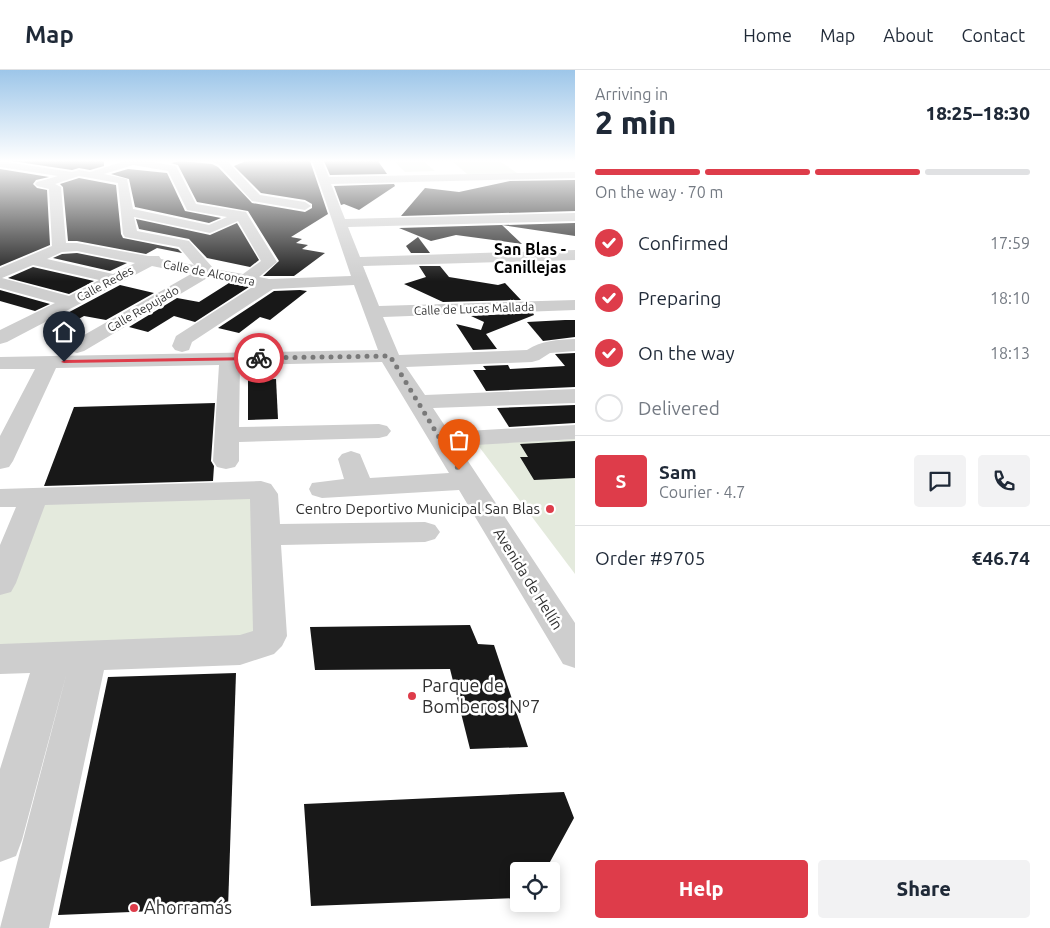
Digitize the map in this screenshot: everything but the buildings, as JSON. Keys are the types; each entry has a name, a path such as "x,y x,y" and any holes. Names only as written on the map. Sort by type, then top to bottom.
{"street":[{"path":"56,201 59,248"},
{"path":"126,201 130,234 184,244 208,271"},
{"path":"188,201 191,207 240,215 269,262 247,279"},
{"path":"275,201 305,206"},
{"name":"Avenida de Hellín","path":"331,201 391,358 440,440 575,653"},
{"path":"516,206 544,230"},
{"path":"127,212 210,230 240,215"},
{"path":"339,222 575,217"},
{"path":"557,242 574,255"},
{"name":"Calle Redes","path":"0,338 184,244"},
{"name":"Calle de Alconera","path":"0,274 59,248 77,247 269,284 361,280"},
{"path":"355,262 574,255"},
{"path":"31,260 114,279"},
{"name":"Calle Repujado","path":"77,347 208,271"},
{"path":"0,283 71,302"},
{"path":"182,346 183,340 269,284"},
{"name":"Calle de Lucas Mallada","path":"372,312 575,305"},
{"path":"8,316 31,323"},
{"path":"0,363 532,356 545,347 575,346"},
{"path":"226,461 230,359"},
{"path":"0,461 49,362"},
{"path":"418,402 575,396"},
{"path":"227,435 379,431"},
{"path":"440,440 575,432"},
{"path":"351,459 359,487"},
{"path":"322,488 466,481"},
{"path":"0,498 32,498 47,495 260,490 264,494 270,636 262,644 240,650 0,659"},
{"path":"0,583 32,498"},
{"path":"265,536 425,532"},
{"path":"0,840 71,657"},
{"path":"24,928 71,657"}],"shaded area":[{"name":"Centro Deportivo Municipal San Blas","path":"575,439 575,574 477,444"},
{"path":"258,491 258,656 0,664 0,554 25,497"}],"way so far":[{"path":"259,358 390,356 459,470"}],"place":[{"name":"Centro Deportivo Municipal San Blas","path":"550,509"},
{"name":"Parque de Bomberos Nº7","path":"412,696"},
{"name":"Ahorramás","path":"134,908"}],"district":[{"name":"San Blas - Canillejas","path":"530,258"}],"route":[{"path":"64,362 259,358"}]}
